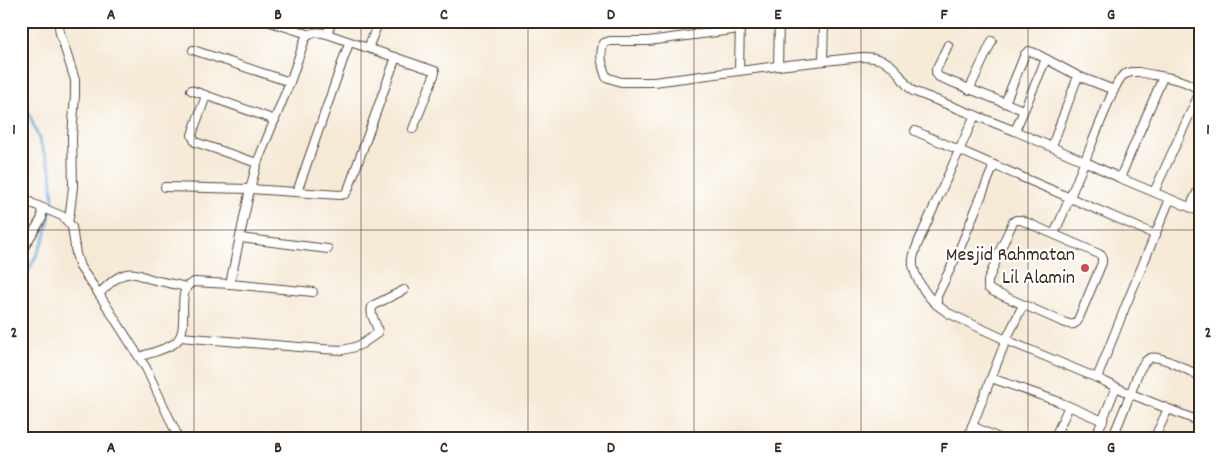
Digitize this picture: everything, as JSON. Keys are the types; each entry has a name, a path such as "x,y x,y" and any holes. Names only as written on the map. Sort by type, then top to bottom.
{"street":[{"path":"58,21 74,80 75,94 71,143 73,187 70,212 65,219"},
{"path":"267,21 308,34 317,32 327,34 433,70 435,73 413,129"},
{"path":"368,48 379,21"},
{"path":"778,66 779,21"},
{"path":"823,61 824,21"},
{"path":"327,34 329,22"},
{"path":"739,71 740,25 648,40 610,41 604,43 601,48 606,77 621,82 654,82 778,66 871,57 892,66 913,91 1052,146 1120,178 1201,212"},
{"path":"230,284 257,163 308,34"},
{"path":"969,90 992,41"},
{"path":"297,192 349,42"},
{"path":"948,45 936,73 939,77 1023,110"},
{"path":"194,50 290,82"},
{"path":"1004,103 1026,52 1031,51 1078,76 1114,90"},
{"path":"165,187 344,194 348,190 396,57"},
{"path":"1015,131 1046,59"},
{"path":"1054,234 1114,90 1120,78 1126,73 1139,72 1188,83 1195,86 1201,92 1154,192"},
{"path":"1052,146 1078,76"},
{"path":"1120,178 1163,77"},
{"path":"191,90 275,120"},
{"path":"206,96 192,135 194,140 257,163"},
{"path":"975,116 913,257 914,270 930,298 948,313 1006,340 1201,422 1195,439"},
{"path":"915,131 1156,235"},
{"path":"937,305 937,296 958,253 994,164"},
{"path":"1190,207 1201,184"},
{"path":"21,194 31,203 65,219 72,227 80,267 139,357 179,439"},
{"path":"1096,378 1170,199"},
{"path":"21,252 42,218 42,208"},
{"path":"1021,220 1099,254 1102,258 1101,265 1078,320 1074,324 1069,324 1022,305 992,291 987,286 1001,248 1014,222 1021,220"},
{"path":"240,238 328,249"},
{"path":"99,294 114,280 129,274 186,287"},
{"path":"139,357 169,346 180,337 183,325 184,292 189,283 230,284 313,292"},
{"path":"180,337 323,350 349,349 362,344 378,332 371,312 372,306 404,290"},
{"path":"967,439 1006,340 1022,305"},
{"path":"1112,439 1139,372 1150,358 1154,357 1169,362 1201,377"},
{"path":"991,378 1069,406 1102,421"},
{"path":"1095,439 1116,387"},
{"path":"1054,439 1069,406"},
{"path":"1154,439 1168,409"},
{"path":"972,426 1001,439"}],"waterway":[{"path":"21,92 51,171 53,201 45,237 21,287"}],"place":[{"name":"Mesjid Rahmatan Lil Alamin","path":"1085,268"}]}
